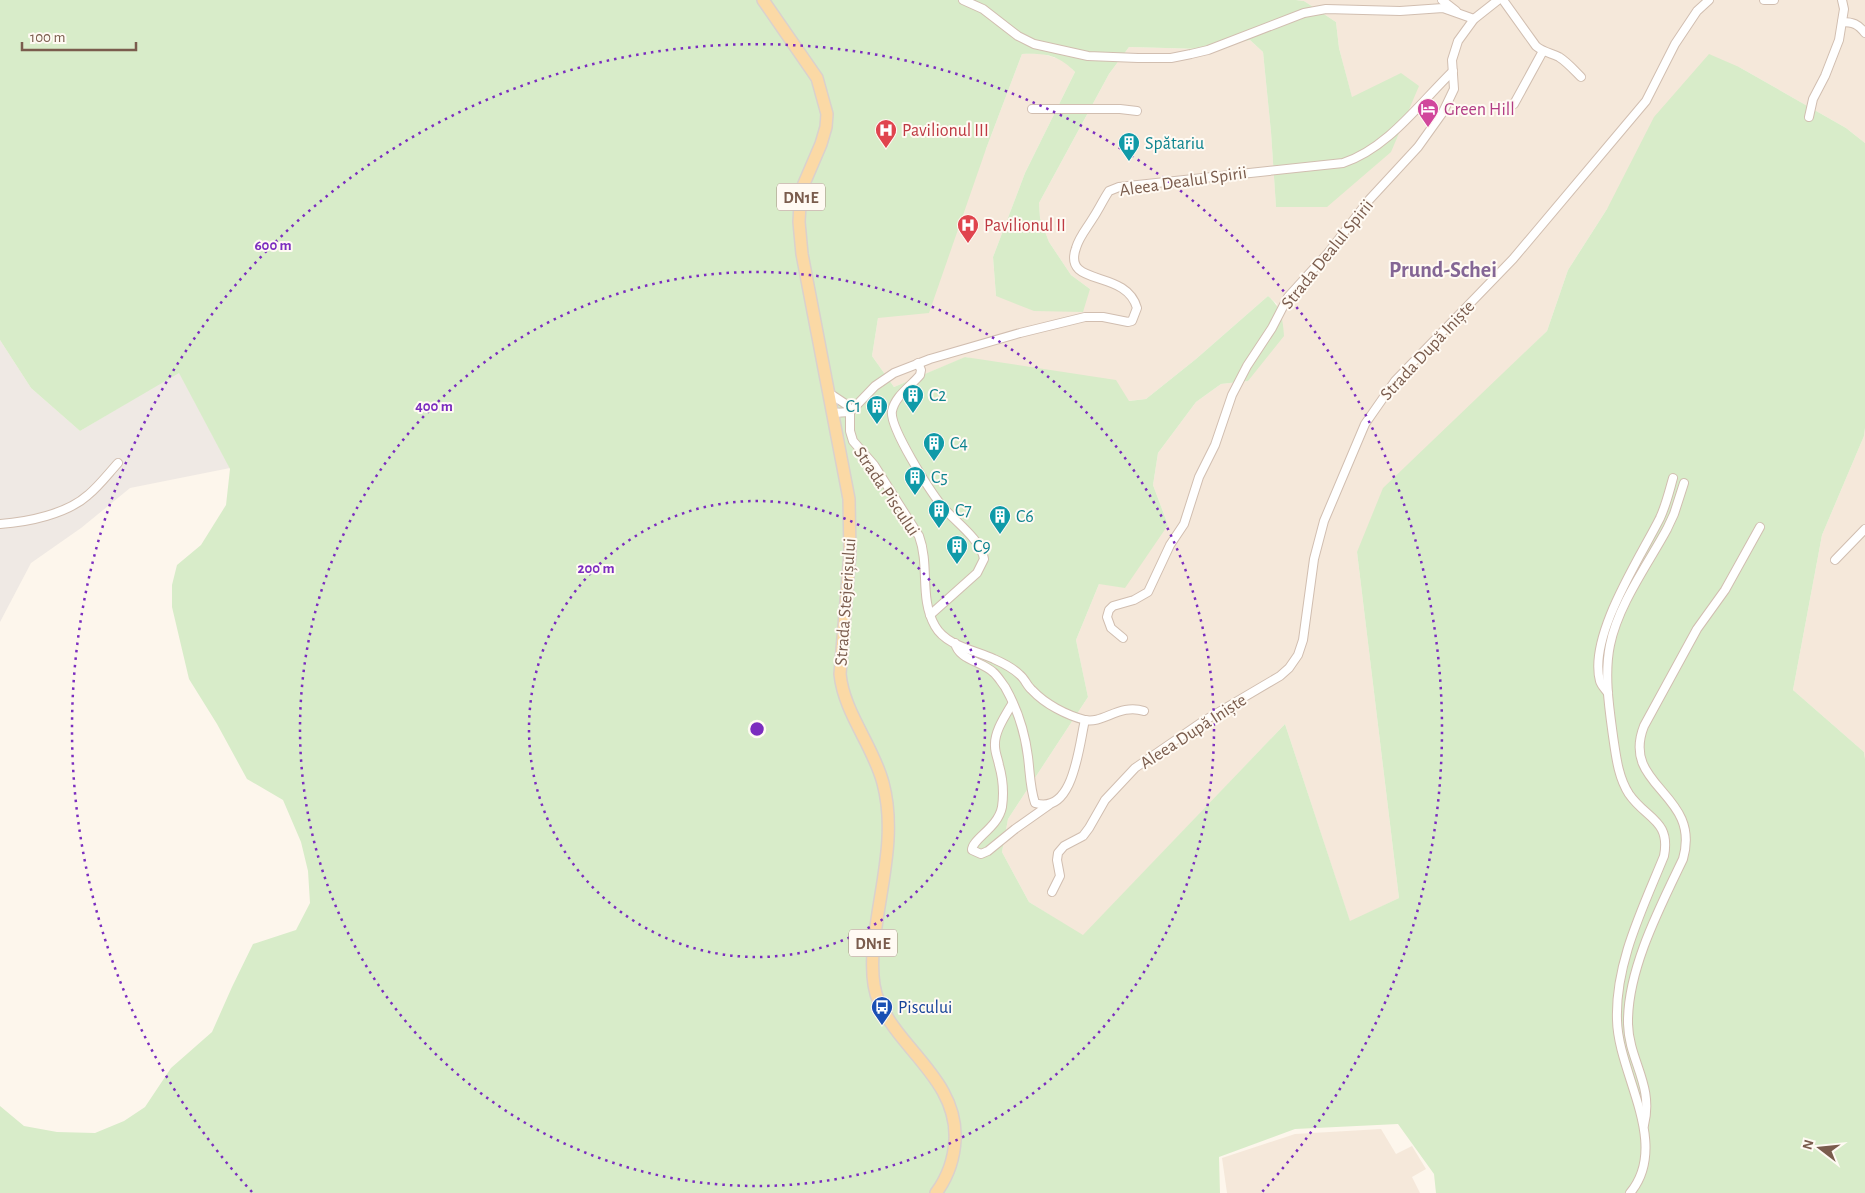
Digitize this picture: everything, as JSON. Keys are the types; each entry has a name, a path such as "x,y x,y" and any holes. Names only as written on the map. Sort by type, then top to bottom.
{"main road":[{"name":"Strada Stejerișului","path":"763,0 817,78 826,114 826,127 821,144 803,186 799,222 802,254 849,499 850,526 840,674 842,689 883,781 889,817 887,849 872,953 874,989 887,1018 930,1070 945,1094 952,1110 956,1133 953,1158 936,1193"}],"street":[{"path":"963,0 983,9 1018,36 1034,44 1088,56 1138,58 1172,58 1208,50 1304,13 1326,9 1400,11 1443,8 1474,19"},
{"path":"1442,0 1459,14"},
{"name":"Strada Dealul Spirii","path":"1123,638 1112,628 1106,617 1109,610 1113,606 1134,600 1148,592 1170,546 1184,524 1199,477 1215,445 1232,395 1247,366 1272,328 1288,297 1328,253 1369,200 1418,147 1443,112 1454,89 1452,71 1454,50 1458,40 1474,19 1498,0"},
{"path":"1503,0 1536,46 1568,63 1581,77"},
{"name":"Strada După Iniște","path":"1306,619 1314,559 1324,521 1365,424 1379,400 1394,381 1513,259 1646,101 1675,44 1697,11 1709,0"},
{"path":"1764,0 1774,0"},
{"path":"1809,117 1813,99 1825,76 1839,40 1844,9 1842,0"},
{"path":"1842,22 1852,22 1860,26 1865,32"},
{"path":"1514,104 1543,51"},
{"name":"Aleea Dealul Spirii","path":"850,412 876,386 894,373 918,363 1020,333 1085,318 1104,317 1128,322 1132,321 1137,308 1131,294 1117,284 1077,270 1074,263 1076,248 1109,191 1119,187 1342,163 1359,157 1375,147 1452,71"},
{"path":"1032,109 1120,109 1137,111"},
{"path":"918,363 921,370 920,375 899,397 892,412 895,428 931,492 980,547 984,559 977,573 930,615"},
{"path":"829,393 847,405 850,412 833,413"},
{"name":"Strada Piscului","path":"850,412 850,431 853,441 874,465 919,536 924,548 925,596 930,615 942,636 1006,665 1020,675 1032,690 1045,701 1085,720"},
{"path":"0,524 25,522 78,502 89,494 118,464"},
{"path":"1608,693 1600,683 1598,668 1600,646 1605,626 1666,505 1673,478"},
{"path":"1630,1193 1638,1183 1645,1160 1646,1144 1644,1127 1618,1035 1617,1009 1620,982 1630,943 1664,856 1666,840 1662,828 1630,795 1623,783 1617,758 1608,693 1608,658 1615,628 1626,603 1667,529 1684,483"},
{"path":"1644,1127 1648,1102 1630,1038 1629,1006 1641,958 1657,914 1683,859 1687,847 1687,834 1682,818 1666,794 1645,770 1640,758 1640,736 1697,629 1725,590 1760,528"},
{"path":"1835,560 1865,529"},
{"name":"Aleea După Iniște","path":"1052,892 1060,876 1057,860 1058,853 1064,846 1082,836 1089,828 1105,800 1118,785 1154,753 1280,676 1289,668 1298,655 1303,640 1306,619"},
{"path":"955,643 956,649 962,655 992,671 999,678 1022,727 1035,803 1042,805 1050,804"},
{"path":"1012,704 996,736 995,746 1002,778 1002,807 999,817 972,847 972,850 981,854 1066,792 1073,774 1085,720 1099,718 1126,709 1136,708 1144,711"}],"shaded area":[{"path":"1296,0 1865,0 1865,143 1846,128 1739,67 1607,209 1568,270 1547,331 1494,383 1357,552 1399,898 1350,922 1285,724 1083,936 1029,902 1002,852 1008,819 1088,697 1076,640 1099,584 1168,525 1153,485 1158,453 1196,402 1221,384 1248,381 1277,304 1268,296 1196,359 1146,399 1128,401 966,357 894,387 872,356 878,318 986,149 1022,54 1040,53 1065,61 1075,72 1025,173 993,257 996,296 1090,289 1071,275 1049,242 1040,218 1039,203 1109,74 1129,47 1202,49 1250,40 1263,52 1276,207 1401,74 1352,98 1339,48 1336,22 1304,1"},
{"path":"0,340 31,388 80,431 179,372 230,468 130,488 81,528 31,563 0,622"},
{"path":"1865,428 1865,759 1864,752 1793,690 1822,535 1864,436"},
{"path":"1381,1129 1396,1154 1412,1146 1426,1169 1412,1177 1420,1193 1227,1193 1222,1158 1295,1134"}],"green space":[{"path":"0,0 1296,0 1304,1 1336,22 1339,48 1352,97 1401,73 1419,86 1391,152 1327,207 1276,207 1263,52 1250,40 1202,49 1129,47 1109,74 1039,203 1040,218 1049,242 1071,275 1090,289 1083,312 1034,311 996,296 993,257 1025,173 1075,72 1063,62 1051,56 1022,54 986,149 929,313 878,318 872,356 894,387 965,357 1116,380 1129,401 1146,399 1196,359 1268,296 1276,304 1280,314 1284,336 1248,381 1221,384 1196,402 1158,453 1153,485 1168,525 1125,588 1099,584 1076,640 1088,697 1008,819 1002,852 1029,902 1083,935 1285,724 1350,921 1399,898 1357,552 1383,488 1547,331 1568,270 1607,209 1654,117 1709,54 1739,67 1846,128 1865,143 1865,428 1864,436 1822,535 1793,690 1864,752 1865,1193 1436,1193 1434,1174 1398,1124 1295,1129 1219,1157 1220,1193 0,1193 0,1106 24,1126 57,1132 95,1133 124,1121 145,1107 171,1068 212,1032 253,944 296,930 310,903 308,871 301,842 283,800 247,779 217,724 189,679 172,607 172,585 177,565 201,545 226,505 230,469 179,373 80,431 31,388 0,340"}],"place":[{"name":"Green Hill","path":"1428,128"},
{"name":"Pavilionul III","path":"886,149"},
{"name":"Spătariu","path":"1129,162"},
{"name":"Pavilionul II","path":"968,244"},
{"name":"C2","path":"913,414"},
{"name":"C1","path":"877,425"},
{"name":"C4","path":"934,462"},
{"name":"C5","path":"915,496"},
{"name":"C7","path":"939,529"},
{"name":"C6","path":"1000,535"},
{"name":"C9","path":"957,565"},
{"name":"Piscului","path":"882,1026"}],"district":[{"name":"Prund-Schei","path":"1443,269"}]}
